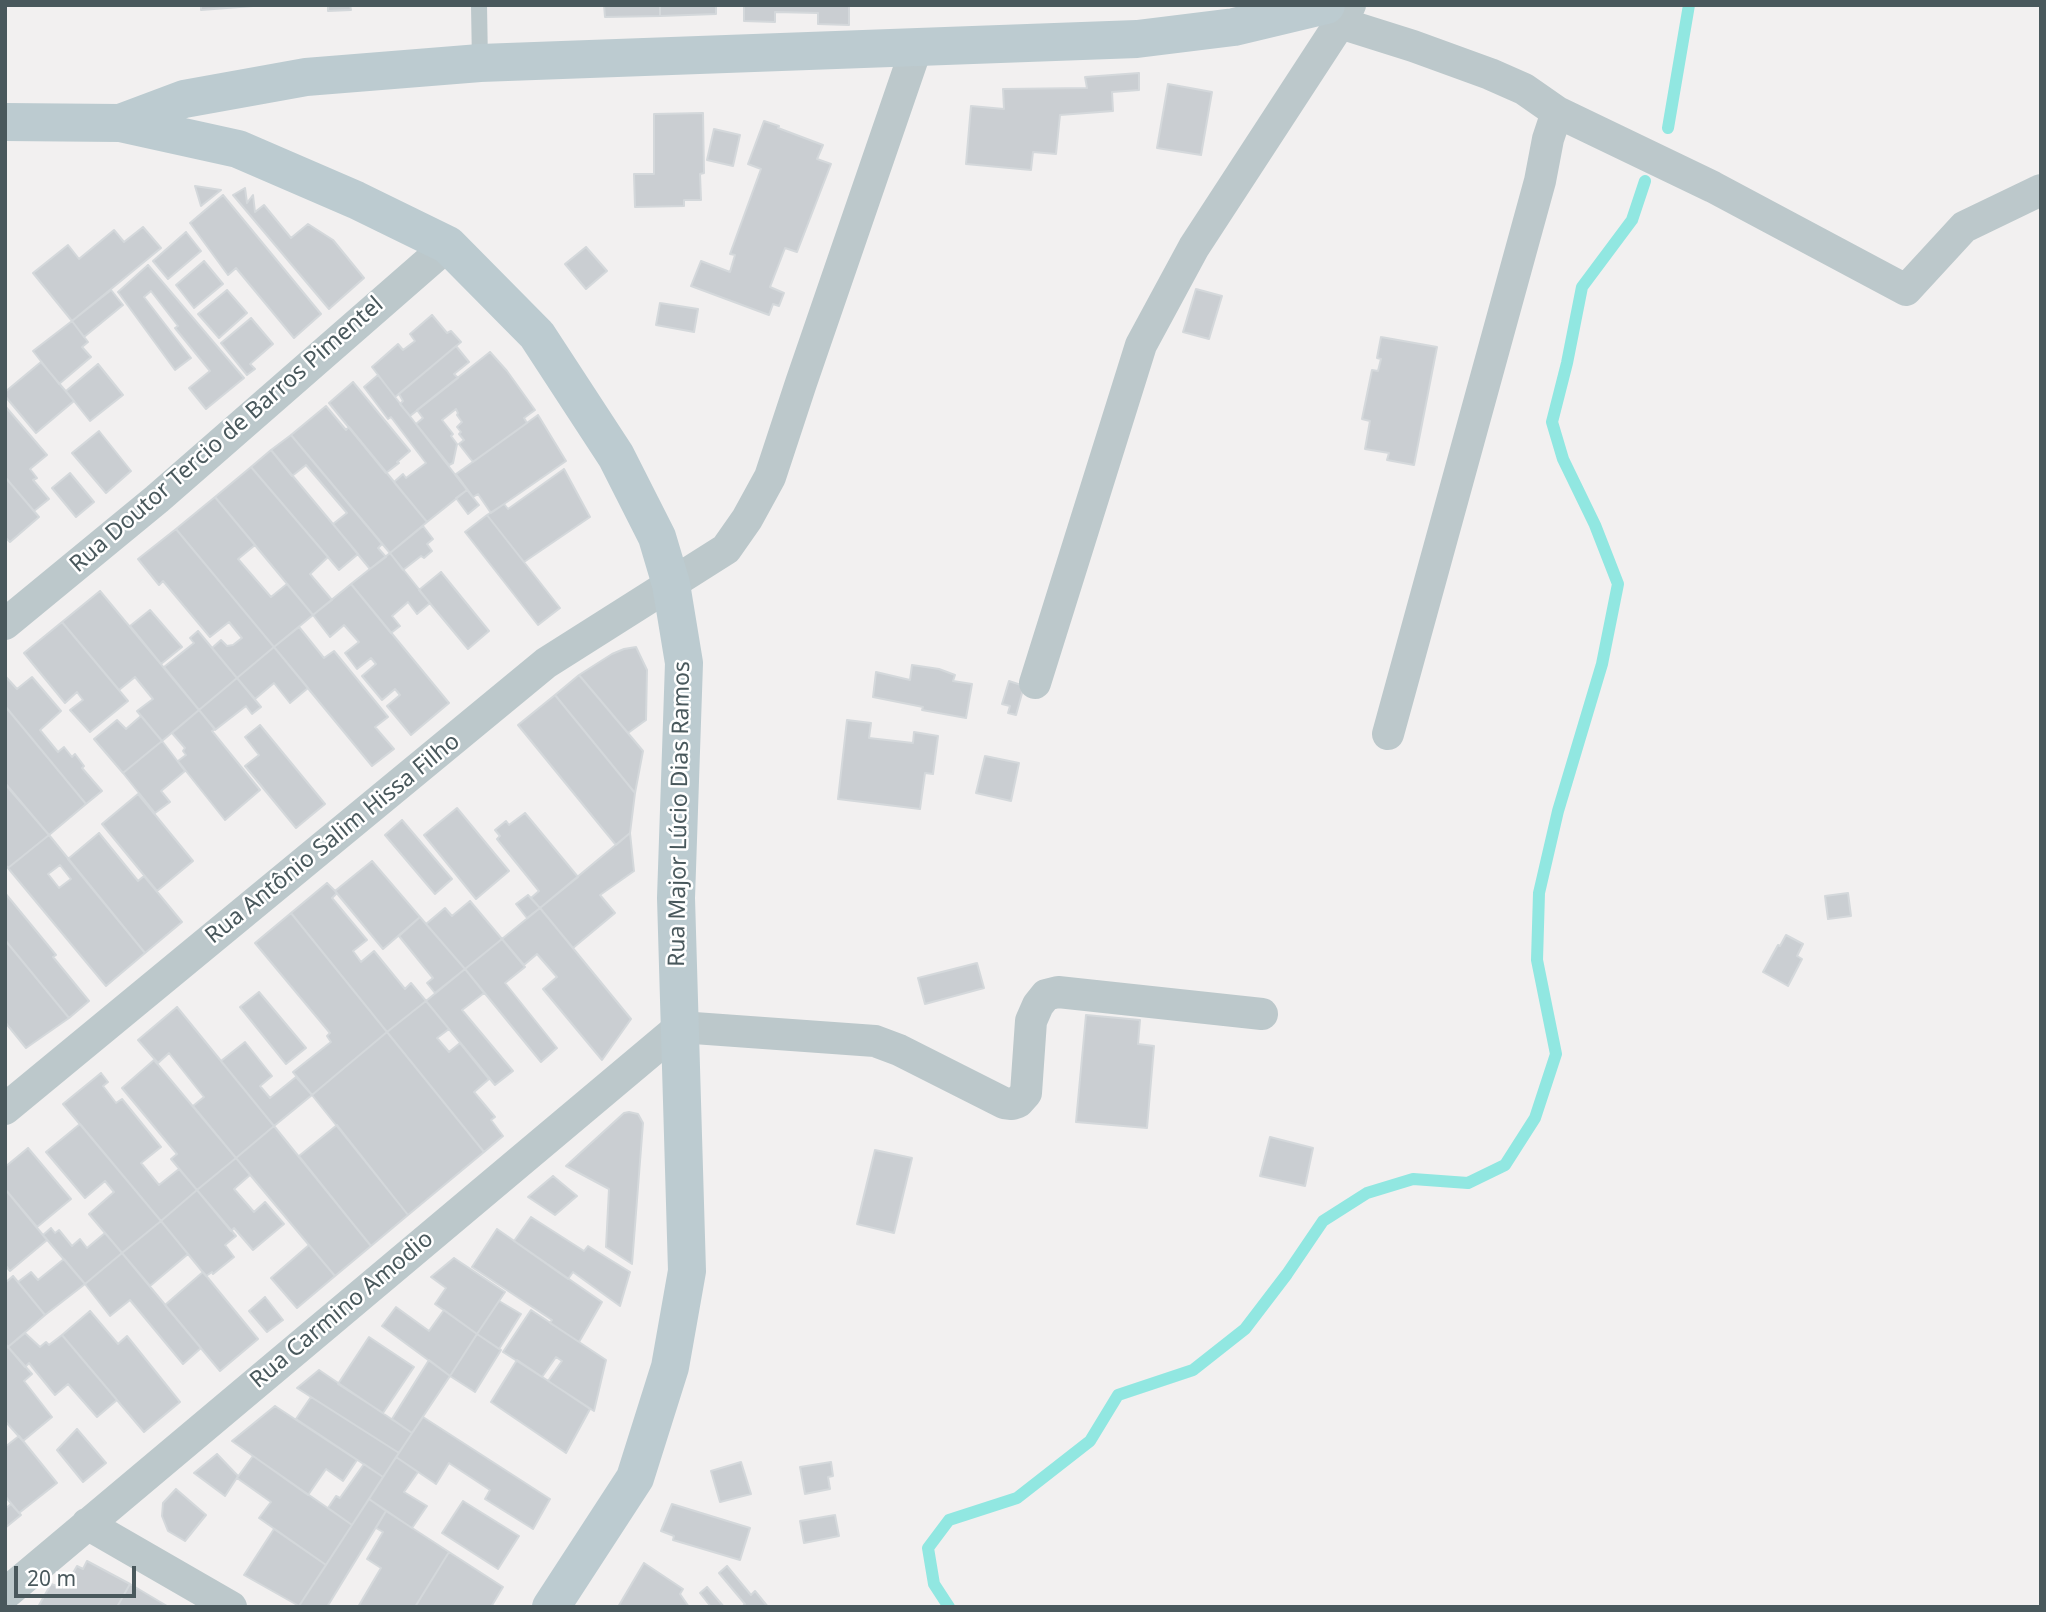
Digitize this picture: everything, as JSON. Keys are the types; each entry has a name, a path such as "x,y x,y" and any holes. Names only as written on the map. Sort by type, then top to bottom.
{"main road":[{"path":"6,123 120,123 184,99 306,77 480,63 1138,39 1339,11"},
{"name":"Rua Major Lúcio Dias Ramos","path":"120,123 239,149 356,200 448,245 537,335 616,456 657,537 671,584 684,663 676,898 687,1271 670,1367 635,1478 551,1607"}],"street":[{"path":"1035,683 1141,345 1194,247 1339,11 1524,89 1557,112 1713,187 1906,290 1964,227 2041,190"},
{"name":"Rua Antônio Salim Hissa Filho","path":"10,1096 546,663 726,548 747,519 771,477 917,46"},
{"path":"1388,734 1557,112"},
{"name":"Rua Doutor Tercio de Barros Pimentel","path":"5,624 157,499 448,245"},
{"path":"680,1027 875,1041 1012,1104 1024,1098 1026,1093 1031,1021 1038,1005 1046,996 1058,992 1262,1014"},
{"name":"Rua Carmino Amodio","path":"5,1594 680,1027"},
{"path":"87,1524 231,1607"}],"lane":[{"path":"479,5 480,63"}],"building":[{"path":"201,5 266,5 201,10"},
{"path":"328,5 350,5 351,10 328,11"},
{"path":"604,5 660,5 660,16 605,17"},
{"path":"660,5 716,5 716,14 660,16"},
{"path":"744,5 849,5 849,25 818,24 818,13 775,12 775,22 744,21"},
{"path":"1139,73 1139,90 1112,92 1113,111 1060,115 1056,154 1033,152 1031,170 966,164 971,106 1004,109 1003,89 1087,88 1085,77"},
{"path":"1168,84 1212,92 1201,155 1157,148"},
{"path":"703,113 704,173 700,174 701,200 684,200 684,206 635,207 634,174 654,174 654,114"},
{"path":"764,121 823,145 817,159 831,164 797,252 785,248 770,287 784,293 779,306 773,304 769,315 691,286 701,261 730,272 735,255 730,254 761,169 748,164"},
{"path":"714,129 740,135 733,166 707,160"},
{"path":"195,186 221,190 201,206"},
{"path":"245,188 247,203 253,195 255,212 264,205 291,238 308,224 333,240 364,278 329,309 233,195"},
{"path":"223,195 321,314 294,338 236,268 228,275 190,223"},
{"path":"143,227 161,248 72,321 33,273 68,245 79,259 114,230 124,242"},
{"path":"186,232 201,251 168,279 153,261"},
{"path":"586,247 607,271 586,289 565,264"},
{"path":"204,261 223,284 194,308 176,285"},
{"path":"148,265 244,378 206,409 189,388 210,371 175,328 178,326 151,291 144,297 191,358 175,370 118,292"},
{"path":"1196,289 1222,296 1209,339 1183,332"},
{"path":"111,290 123,305 84,337 72,321"},
{"path":"227,290 247,313 219,338 198,314"},
{"path":"660,303 698,309 694,332 656,325"},
{"path":"432,315 447,333 451,331 461,342 395,397 372,367 398,344 403,350 415,341 410,334"},
{"path":"251,318 273,344 250,364 255,369 247,375 221,343"},
{"path":"72,321 88,342 82,347 91,357 59,384 33,351"},
{"path":"1381,337 1437,347 1414,465 1387,460 1389,453 1365,449 1370,421 1362,419 1372,370 1378,371 1381,359 1377,358"},
{"path":"456,346 469,362 454,374 458,378 410,416 400,404 403,401 399,394"},
{"path":"490,352 535,410 524,418 527,423 473,462 459,444 464,440 457,427 462,422 456,409 442,420 457,444 453,463 449,465 416,424 423,418 417,410"},
{"path":"41,362 74,401 36,433 5,396 5,392"},
{"path":"98,364 123,395 90,421 66,391"},
{"path":"378,375 467,490 427,522 394,482 403,474 406,478 426,463 364,387"},
{"path":"353,382 410,451 386,473 329,403"},
{"path":"5,406 47,455 30,469 37,478 33,480 49,499 34,511 5,477"},
{"path":"326,406 346,430 349,427 427,522 390,553 291,435"},
{"path":"538,415 566,461 491,513 478,494 473,497 456,474"},
{"path":"99,431 131,471 106,493 72,453"},
{"path":"291,435 382,544 378,548 386,557 370,569 333,524 347,513 306,465 292,476 271,450"},
{"path":"271,450 358,554 339,570 251,467"},
{"path":"251,467 328,557 310,574 332,600 313,615 215,497"},
{"path":"564,469 590,517 524,562 487,515 504,504 508,509"},
{"path":"70,473 94,502 76,517 52,488"},
{"path":"5,477 39,517 10,542 5,537"},
{"path":"467,490 479,505 468,514 456,498"},
{"path":"215,497 255,545 238,559 271,597 287,584 313,615 274,647 176,529"},
{"path":"487,515 560,608 538,625 465,532"},
{"path":"423,526 433,539 427,544 432,551 403,570 390,553"},
{"path":"176,529 274,647 237,678 212,648 221,640 227,646 242,638 229,622 210,637 163,581 159,585 138,559"},
{"path":"390,553 430,603 417,614 408,602 392,616 400,626 391,633 351,584"},
{"path":"441,572 489,631 468,649 419,590"},
{"path":"351,584 449,703 411,735 387,706 400,695 395,689 382,700 362,676 376,664 371,658 357,669 345,653 359,642 344,625 330,637 313,615"},
{"path":"100,591 199,710 162,741 137,711 153,699 135,677 119,690 62,622"},
{"path":"150,610 182,647 161,664 130,626"},
{"path":"62,622 128,701 90,732 70,710 83,700 77,692 65,703 24,653"},
{"path":"299,627 324,658 334,651 388,717 375,727 394,749 372,766 274,647"},
{"path":"198,631 237,678 199,710 164,667 194,643 190,638"},
{"path":"274,647 308,688 290,703 274,683 255,699 237,678"},
{"path":"636,647 647,670 646,720 628,733 579,675 612,654"},
{"path":"912,665 939,669 955,675 953,681 972,684 966,718 873,697 876,672 910,680"},
{"path":"579,675 643,751 635,793 555,695"},
{"path":"6,677 17,689 32,677 61,711 40,730 58,752 64,747 72,757 75,754 84,766 82,768 102,791 86,804 5,706"},
{"path":"237,678 261,707 252,714 246,706 215,730 199,710"},
{"path":"1009,681 1024,686 1016,715 1008,713 1010,706 1002,704"},
{"path":"555,695 635,793 630,833 616,845 518,725"},
{"path":"5,706 86,804 49,835 5,783"},
{"path":"199,710 215,729 212,731 260,790 225,820 178,761 186,755 183,751 185,748 172,733"},
{"path":"141,716 162,741 123,773 94,739 117,720 126,729"},
{"path":"847,720 871,723 869,738 913,743 914,732 938,736 933,774 925,773 920,809 838,799"},
{"path":"260,725 325,804 296,828 245,766 259,755 245,737"},
{"path":"162,741 185,771 161,791 170,802 155,813 123,773"},
{"path":"985,756 1019,763 1011,801 976,793"},
{"path":"5,784 49,835 8,868 5,864"},
{"path":"138,794 193,861 157,891 102,824"},
{"path":"457,808 509,871 476,899 424,835"},
{"path":"525,813 578,877 540,908 531,898 539,891 497,839 500,836 495,830 506,821 509,825"},
{"path":"402,820 452,879 435,894 385,835"},
{"path":"99,833 138,881 144,876 182,922 145,953 68,859"},
{"path":"630,833 634,871 600,895 615,913 573,948 540,908"},
{"path":"49,835 145,953 106,986 8,868","holes":["60,865 71,879 59,888 48,874"]},
{"path":"372,861 420,917 383,949 335,891"},
{"path":"327,883 337,893 332,898 367,940 353,951 361,962 374,951 405,989 411,983 426,1001 387,1032 291,913"},
{"path":"5,893 56,955 53,957 89,1001 69,1018 5,940"},
{"path":"1848,893 1851,916 1828,919 1825,896"},
{"path":"528,895 540,908 527,918 516,904"},
{"path":"470,901 502,939 465,969 426,924 445,908 452,916"},
{"path":"540,908 631,1019 602,1060 543,989 557,977 537,954 524,965 502,939"},
{"path":"291,913 387,1032 312,1095 293,1072 331,1042 327,1036 330,1033 255,943"},
{"path":"420,917 465,969 435,993 427,983 433,978 399,936"},
{"path":"1786,935 1803,944 1797,956 1802,959 1788,986 1763,972"},
{"path":"502,939 525,967 505,983 557,1048 541,1062 465,969"},
{"path":"5,940 69,1018 26,1048 5,1022"},
{"path":"977,963 984,988 925,1004 918,978"},
{"path":"465,969 484,993 462,1010 513,1071 495,1085 426,1001"},
{"path":"259,992 306,1048 286,1064 240,1007"},
{"path":"426,1001 449,1029 437,1038 449,1052 460,1043 489,1079 474,1092 495,1117 491,1120 503,1136 484,1152 387,1032"},
{"path":"177,1007 274,1126 236,1158 193,1106 204,1097 169,1053 158,1063 138,1040"},
{"path":"1086,1015 1140,1020 1138,1044 1154,1046 1147,1128 1076,1122"},
{"path":"387,1032 484,1152 408,1215 312,1095"},
{"path":"245,1042 272,1076 260,1086 270,1098 296,1077 312,1095 274,1126 221,1061"},
{"path":"154,1060 236,1158 197,1190 171,1159 177,1154 122,1088"},
{"path":"101,1073 108,1082 103,1086 116,1103 122,1099 161,1147 141,1163 159,1185 179,1169 197,1190 161,1221 63,1104"},
{"path":"624,1113 638,1114 643,1123 632,1264 606,1247 609,1189 566,1166"},
{"path":"80,1124 161,1221 122,1253 89,1214 114,1192 105,1181 85,1198 46,1152"},
{"path":"337,1125 408,1215 371,1246 299,1156"},
{"path":"274,1126 371,1246 335,1276 236,1158"},
{"path":"1270,1137 1313,1148 1305,1186 1260,1176"},
{"path":"28,1148 71,1199 37,1227 5,1189 5,1167"},
{"path":"875,1150 912,1158 894,1233 857,1224"},
{"path":"236,1158 250,1175 234,1189 254,1212 265,1202 284,1224 253,1250 234,1228 231,1231 197,1190"},
{"path":"553,1176 577,1196 555,1215 528,1197"},
{"path":"5,1189 47,1240 10,1271 5,1265"},
{"path":"197,1190 236,1236 225,1245 234,1257 213,1274 212,1272 206,1276 161,1221"},
{"path":"531,1217 584,1251 588,1246 630,1272 620,1306 573,1272 568,1279 514,1241"},
{"path":"161,1221 188,1254 150,1286 122,1253"},
{"path":"51,1228 55,1233 59,1230 72,1246 80,1239 87,1248 105,1233 122,1253 85,1284 43,1235"},
{"path":"497,1229 602,1302 579,1342 550,1323 552,1320 472,1267"},
{"path":"309,1245 335,1276 297,1308 271,1278"},
{"path":"122,1253 201,1348 183,1364 130,1300 110,1316 85,1284"},
{"path":"454,1258 505,1292 477,1334 435,1304 446,1288 431,1277"},
{"path":"64,1259 85,1284 45,1315 18,1282 31,1272 38,1280"},
{"path":"203,1272 258,1339 220,1371 165,1305"},
{"path":"13,1276 45,1315 8,1347 5,1343 5,1283"},
{"path":"265,1297 283,1320 267,1332 249,1311"},
{"path":"499,1301 521,1314 499,1349 477,1334"},
{"path":"396,1307 429,1331 444,1310 477,1334 450,1376 382,1326"},
{"path":"531,1310 606,1360 594,1411 548,1381 562,1361 556,1357 542,1377 503,1352"},
{"path":"90,1311 118,1344 127,1336 180,1402 144,1432 62,1335"},
{"path":"25,1333 40,1347 46,1342 49,1345 62,1335 117,1400 97,1417 68,1384 55,1395 29,1363 25,1367 8,1347"},
{"path":"477,1334 501,1350 475,1392 450,1376"},
{"path":"369,1337 414,1367 383,1413 338,1384"},
{"path":"8,1347 32,1374 24,1381 52,1417 23,1441 5,1421 5,1349"},
{"path":"429,1360 450,1376 412,1433 392,1419"},
{"path":"517,1360 590,1409 566,1453 491,1402"},
{"path":"319,1370 412,1433 399,1453 297,1388"},
{"path":"311,1397 399,1453 383,1477 296,1419"},
{"path":"275,1406 357,1460 343,1481 326,1469 308,1495 232,1441"},
{"path":"423,1417 550,1499 533,1529 485,1499 490,1490 449,1463 436,1484 396,1457"},
{"path":"77,1429 106,1463 83,1482 57,1450"},
{"path":"19,1436 57,1483 19,1513 5,1496 5,1447"},
{"path":"217,1454 238,1476 225,1496 194,1473"},
{"path":"253,1456 352,1525 326,1565 259,1518 271,1502 237,1478"},
{"path":"396,1457 418,1472 404,1492 427,1506 412,1528 369,1499"},
{"path":"741,1462 751,1494 720,1502 711,1471"},
{"path":"831,1462 833,1476 828,1477 830,1489 805,1494 800,1467"},
{"path":"364,1464 383,1477 352,1525 328,1508 336,1496 340,1498"},
{"path":"176,1489 206,1515 185,1541 168,1531 162,1516 163,1503"},
{"path":"369,1499 386,1511 327,1607 299,1606"},
{"path":"463,1501 519,1536 498,1569 442,1533"},
{"path":"11,1504 21,1515 5,1528 5,1509"},
{"path":"672,1504 750,1528 740,1560 673,1540 674,1536 661,1531"},
{"path":"386,1511 449,1552 415,1607 358,1607 381,1568 367,1559 383,1532 376,1528"},
{"path":"835,1515 839,1536 804,1543 800,1521"},
{"path":"274,1529 326,1565 299,1606 244,1575"},
{"path":"449,1552 503,1587 491,1607 415,1607"},
{"path":"87,1561 130,1584 117,1607 38,1607 51,1584 57,1586 63,1576 69,1580 77,1566 83,1569"},
{"path":"644,1563 683,1589 680,1594 689,1607 618,1607"},
{"path":"727,1566 751,1595 755,1591 768,1607 742,1607 745,1604 719,1573"},
{"path":"130,1584 167,1606 117,1607"},
{"path":"707,1587 724,1607 711,1607 700,1593"}],"waterway":[{"path":"1668,128 1689,5"},
{"path":"949,1607 934,1584 928,1548 949,1520 1017,1498 1090,1441 1118,1395 1193,1370 1245,1329 1323,1221 1367,1193 1413,1179 1468,1183 1505,1165 1535,1118 1556,1054 1537,960 1539,893 1558,811 1602,664 1618,584 1595,525 1563,459 1552,422 1582,287 1632,220 1645,181"}]}
